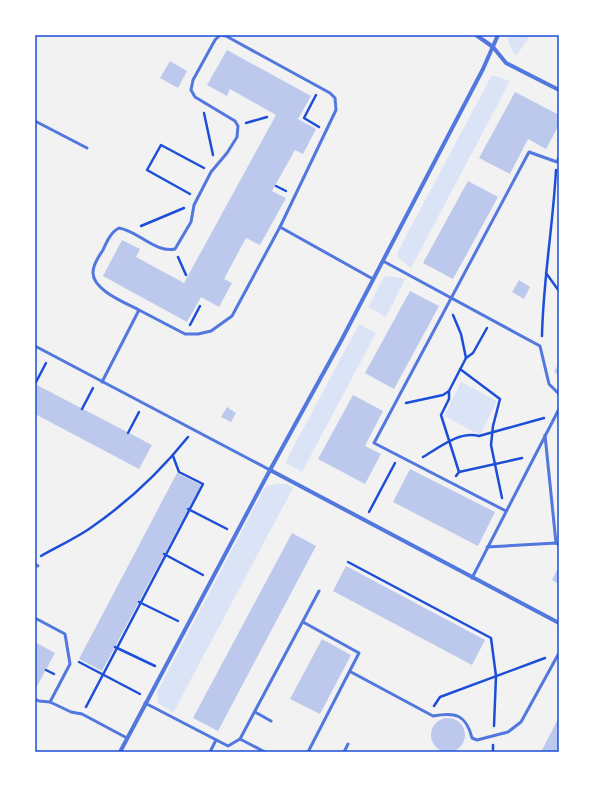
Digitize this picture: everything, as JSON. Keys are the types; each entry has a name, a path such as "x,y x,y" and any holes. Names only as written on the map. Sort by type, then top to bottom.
{"street":[{"path":"476,35 493,47 506,63 559,90"},
{"path":"120,752 186,625 383,261 498,35"},
{"path":"270,470 559,623"}],"lane":[{"path":"220,35 226,36 330,93 336,104 336,110 280,227 232,316 211,331 198,334 185,334 100,288 94,281 93,273 95,263 115,230 119,228 129,231 161,248 169,250 175,249 191,222 194,204 197,198 215,166 227,154 236,137 238,126 231,117 201,101 195,97 191,90 193,80 215,40 220,35"},
{"path":"35,121 87,148"},
{"path":"506,511 374,442 529,152 557,162 559,157"},
{"path":"280,227 373,279"},
{"path":"383,261 540,346 549,384 559,394"},
{"path":"102,382 139,310"},
{"path":"35,346 270,470"},
{"path":"472,578 559,409"},
{"path":"487,547 557,544 546,435"},
{"path":"145,703 228,746 240,739 319,591"},
{"path":"35,618 65,634 70,657 70,664 50,702"},
{"path":"303,622 359,652 351,672 308,752"},
{"path":"351,672 433,716 443,714 461,717 467,722 472,738 477,740 508,732 521,722 559,653"},
{"path":"35,699 50,702 71,712 82,714 127,738"},
{"path":"255,712 271,720"},
{"path":"240,739 265,752"},
{"path":"210,752 216,740"},
{"path":"344,752 348,744"}],"path":[{"path":"320,88 304,118 326,131"},
{"path":"201,101 215,166"},
{"path":"238,126 266,116"},
{"path":"197,198 147,170 161,145 211,172"},
{"path":"540,346 542,337 543,294 557,162"},
{"path":"129,231 194,204"},
{"path":"175,249 186,275"},
{"path":"546,273 559,291"},
{"path":"185,334 200,306"},
{"path":"445,308 452,312 461,334 466,358"},
{"path":"491,319 473,353 466,358 460,369 449,391 449,399 441,415 458,472 535,456"},
{"path":"35,384 50,354"},
{"path":"460,369 500,398 492,432 491,445 494,464 506,511"},
{"path":"82,409 97,379"},
{"path":"395,403 402,404 443,395 449,391"},
{"path":"128,433 143,403"},
{"path":"416,465 420,459 449,442 463,436 479,436 556,415"},
{"path":"35,560 89,530 134,495 173,456 194,430"},
{"path":"82,714 104,675 203,484 179,472 173,456"},
{"path":"369,512 399,456"},
{"path":"189,510 236,533"},
{"path":"166,554 211,579"},
{"path":"348,562 491,638 496,676 493,736"},
{"path":"140,603 186,625"},
{"path":"117,648 163,670"},
{"path":"429,714 440,697 559,653"},
{"path":"70,657 147,698"}],"shaded area":[{"path":"507,35 531,35 516,56 510,47"},
{"path":"492,75 510,81 411,268 399,258 397,253"},
{"path":"390,276 405,279 386,317 368,307 384,277"},
{"path":"359,324 376,333 302,472 286,463 288,457"},
{"path":"461,382 497,401 480,435 444,416"},
{"path":"287,484 293,488 173,713 158,703 157,692 264,489 267,486"}],"building":[{"path":"227,50 311,96 298,119 316,129 303,154 295,150 272,191 286,198 260,245 246,238 224,279 232,283 219,307 201,297 187,322 103,276 122,240 140,249 136,257 184,283 276,115 230,89 227,96 207,85"},
{"path":"170,61 187,71 178,88 160,78"},
{"path":"515,92 559,115 559,125 546,149 528,139 510,174 479,158"},
{"path":"468,181 498,197 453,279 423,263"},
{"path":"519,280 530,287 524,299 512,292"},
{"path":"410,291 439,306 394,389 365,373"},
{"path":"559,363 559,375 554,372"},
{"path":"35,384 152,445 139,469 35,414"},
{"path":"353,395 383,411 365,446 381,454 365,484 318,459"},
{"path":"227,407 236,413 231,422 221,417"},
{"path":"410,469 495,512 478,546 393,502"},
{"path":"177,473 201,485 102,671 79,659"},
{"path":"292,533 316,546 218,731 193,718"},
{"path":"346,566 485,640 472,665 333,591"},
{"path":"559,566 559,584 552,580"},
{"path":"322,639 351,655 320,714 290,699"},
{"path":"35,642 55,653 36,688 35,688"},
{"path":"559,717 559,752 541,752"},
{"path":"448,718 460,723 465,735 460,747 448,752 436,747 431,735 436,723"}]}
